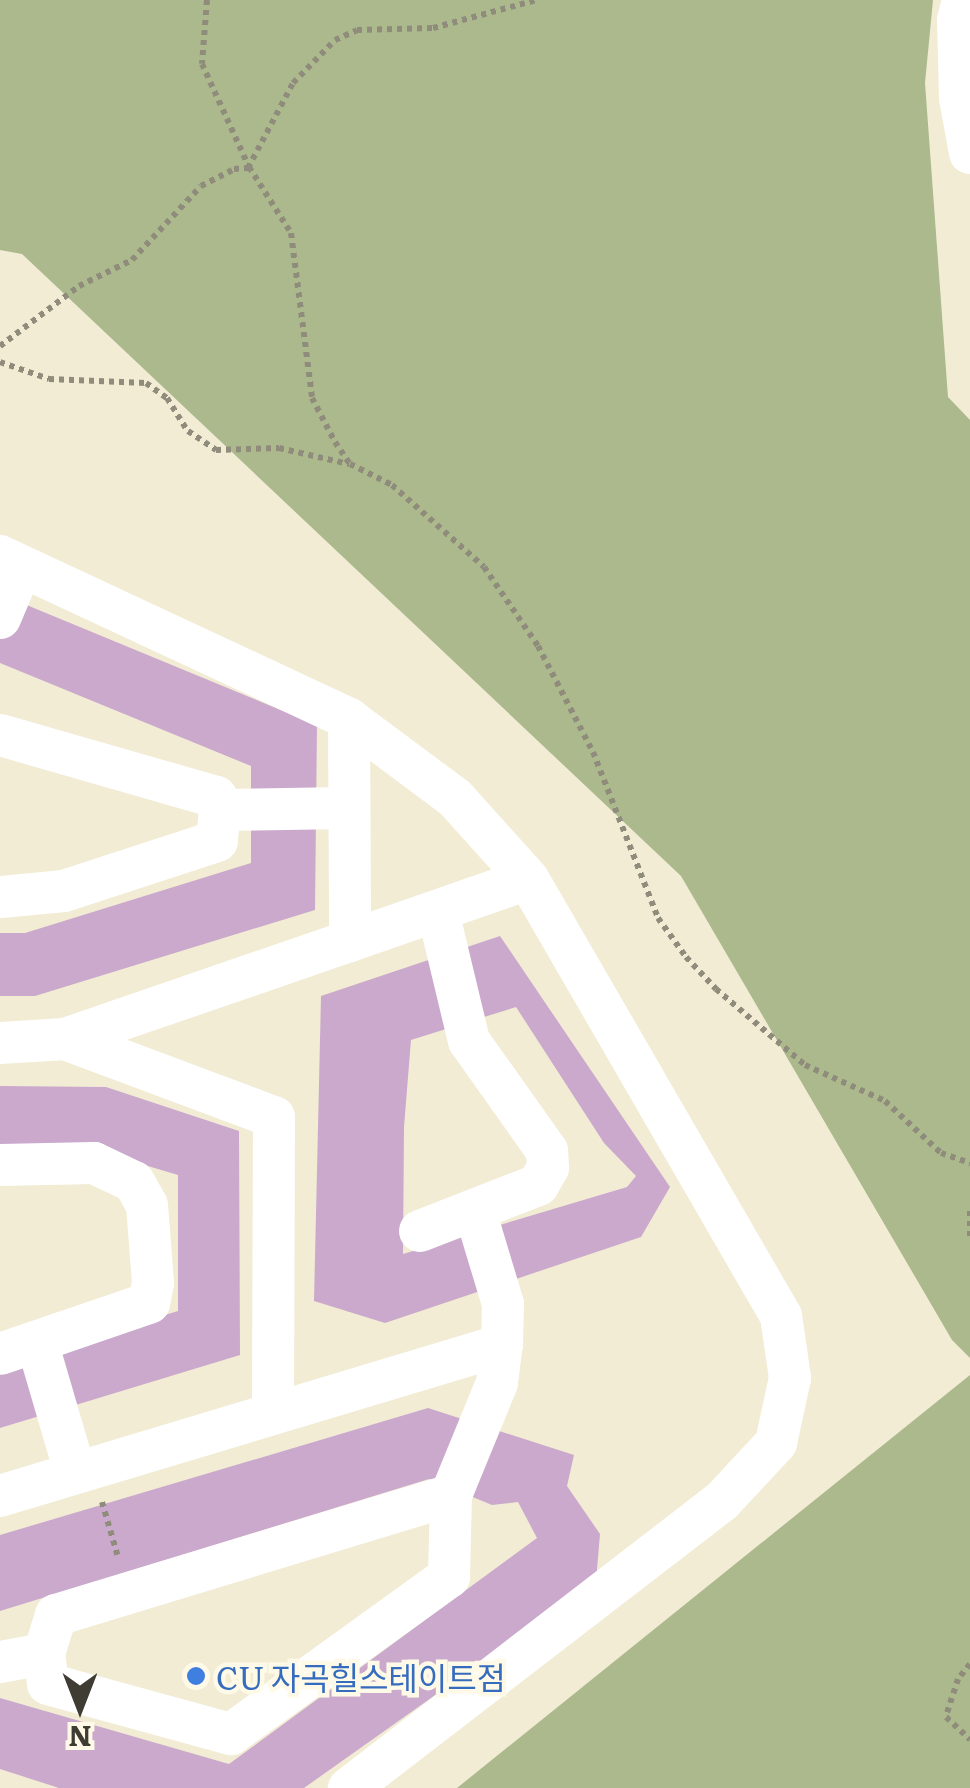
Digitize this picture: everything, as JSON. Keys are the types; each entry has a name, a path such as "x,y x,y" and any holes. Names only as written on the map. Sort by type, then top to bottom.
{"lane":[{"path":"963,0 958,20 960,98 970,153"},
{"path":"0,618 11,561 348,720 455,798 528,878 780,1316 790,1378 776,1444 722,1502 349,1788"},
{"path":"348,720 350,940"},
{"path":"0,735 216,796 220,810 217,841 64,892 0,897"},
{"path":"220,810 347,808"},
{"path":"0,1043 65,1039 528,878"},
{"path":"420,1231 538,1185 548,1168 547,1151 469,1041 438,912"},
{"path":"65,1039 274,1118 273,1410"},
{"path":"0,1164 94,1163 134,1182 146,1204 153,1283 149,1303 19,1348 75,1472"},
{"path":"451,1495 56,1615 44,1654 48,1684 231,1734 449,1577 451,1495 497,1382 502,1345 503,1304 475,1211"},
{"path":"0,1496 273,1410 502,1345"},
{"path":"0,1662 44,1654"}],"path":[{"path":"207,0 202,64 249,167 291,233 312,398 350,464"},
{"path":"0,346 79,286 132,260 201,186 249,167 294,83 335,40 356,30 433,28 537,0"},
{"path":"0,362 49,379 146,383 166,398 188,432 216,450 279,448 350,464 392,484 484,566 538,646 593,752 658,918 686,957 806,1065 885,1101 941,1152 970,1164"},
{"path":"970,1210 970,1237"},
{"path":"104,1505 123,1574"},
{"path":"970,1664 958,1679 946,1717 970,1739"}],"green space":[{"path":"0,0 933,0 925,83 948,397 970,420 970,1358 952,1340 681,876 22,254 0,250"},
{"path":"970,1375 970,1788 457,1788"}],"building":[{"path":"0,594 317,725 315,910 35,996 0,996 0,933 25,933 251,863 251,766 0,663"},
{"path":"500,936 670,1187 641,1237 385,1323 314,1301 321,996","holes":["516,1007 604,1143 636,1176 627,1187 403,1254 404,1127 411,1040"]},
{"path":"0,1086 106,1087 239,1131 240,1355 0,1428 0,1365 178,1311 178,1175 94,1150 0,1150"},
{"path":"428,1408 574,1455 567,1486 600,1534 596,1581 304,1788 59,1788 0,1769 0,1698 229,1764 537,1538 518,1502 492,1505 429,1479 0,1611 0,1535"}],"place":[{"name":"CU 자곡힐스테이트점","path":"196,1676"}]}
